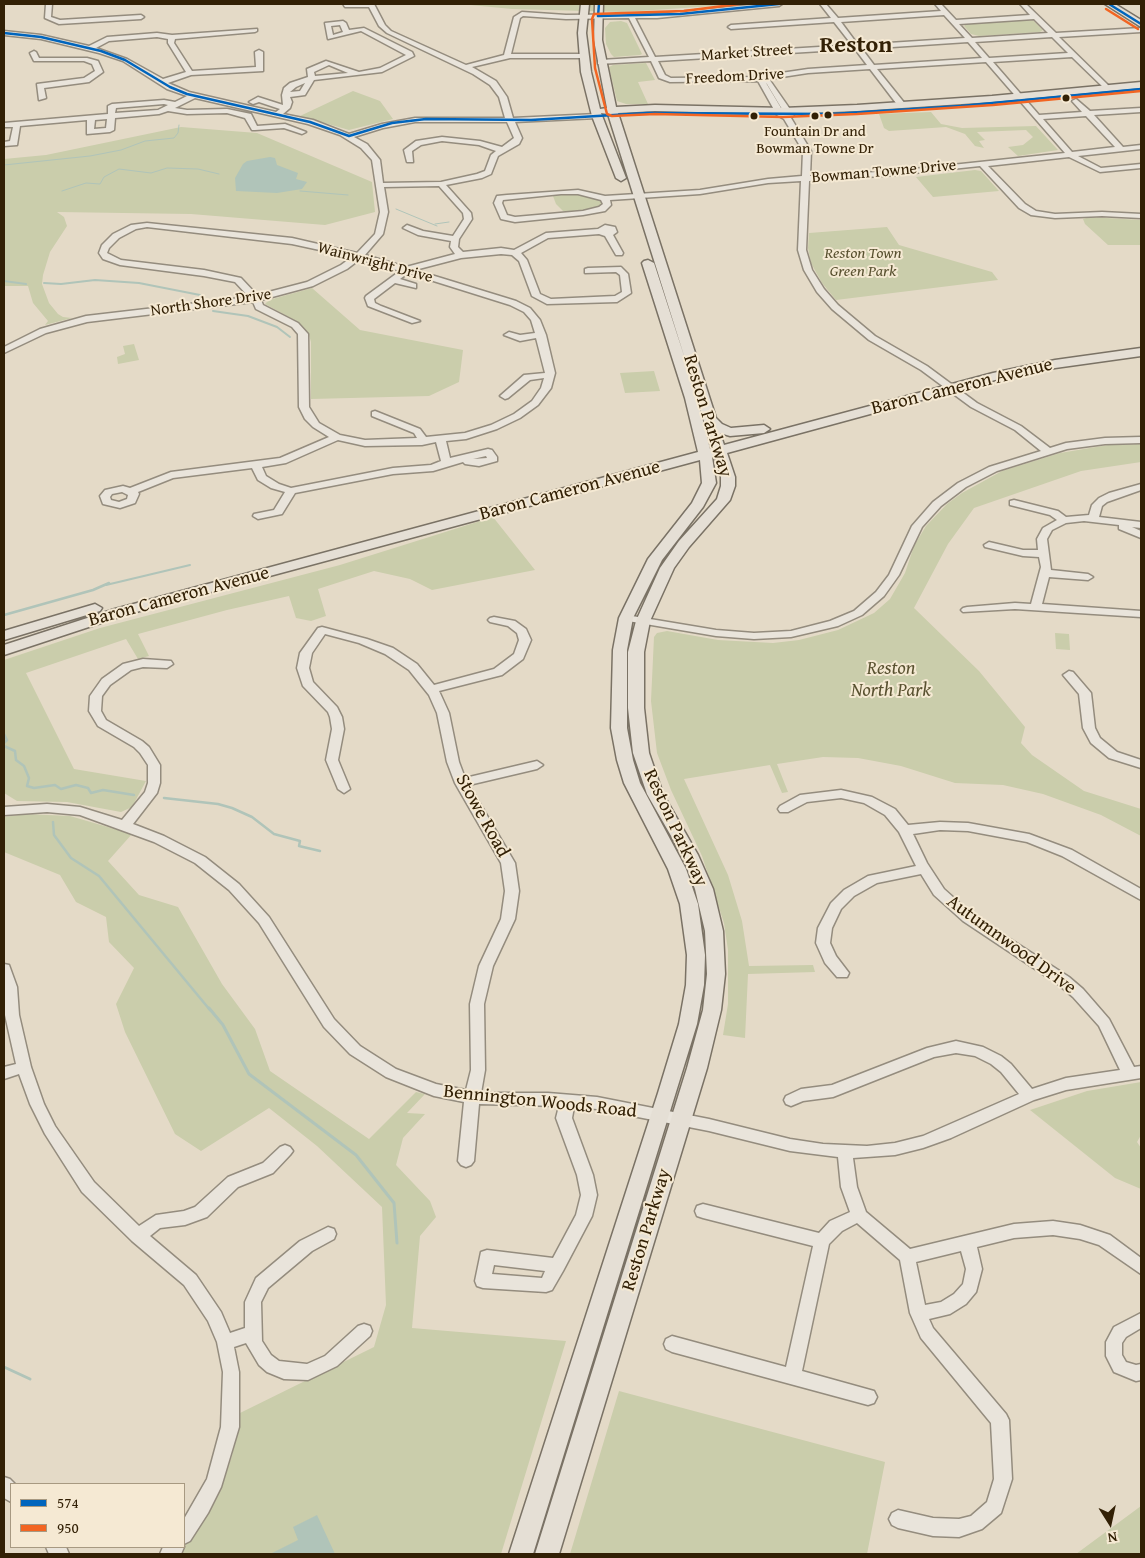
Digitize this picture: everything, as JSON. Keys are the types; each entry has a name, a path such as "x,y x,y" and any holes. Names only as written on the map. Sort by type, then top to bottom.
{"main road":[{"path":"1109,4 1141,27"},
{"path":"1120,4 1141,16"},
{"name":"Reston Parkway","path":"521,1554 660,1116 688,1024 695,986 696,955 693,920 684,885 668,849 635,789 622,749 619,728 620,650 635,620 667,568 680,549 723,500 728,486 728,477 709,418 632,199 597,114 584,56 584,12"},
{"name":"Reston Parkway","path":"598,12 600,62 632,199"},
{"path":"597,114 613,112 785,114 907,110 1105,87 1141,85"},
{"path":"785,114 1141,89"},
{"name":"Reston Parkway","path":"547,1554 682,1120 712,1010 716,952 710,910 704,889 690,855 655,794 641,753 636,708 635,620 655,558 698,504 707,487 709,475 691,398 642,245"},
{"name":"Baron Cameron Avenue","path":"718,446 746,443 1047,356 1141,344"},
{"name":"Baron Cameron Avenue","path":"4,636 88,610 718,446 764,430 946,385 1037,367 1141,352"},
{"path":"709,418 717,427 730,432 764,430"},
{"path":"728,477 731,454 746,443"},
{"name":"Baron Cameron Avenue","path":"4,650 120,612 655,468 703,450"},
{"path":"655,468 679,464 692,466 704,477 707,487"}],"street":[{"path":"49,4 48,18 59,22 141,17"},
{"path":"345,5 371,4 382,26 395,35 487,78 497,88 518,140 492,159 488,172 441,184 381,185"},
{"path":"726,20 779,4"},
{"path":"507,56 517,16 598,12 726,20 787,4"},
{"path":"823,4 902,105"},
{"path":"938,4 1070,154 1100,170 1141,166"},
{"path":"1023,4 1105,87"},
{"path":"598,12 632,19 726,20 836,20 946,13"},
{"path":"954,22 1036,18"},
{"path":"632,19 652,59"},
{"path":"347,33 382,26"},
{"name":"Market Street","path":"600,62 1104,31 1141,27"},
{"path":"90,48 108,38 157,35 172,37 255,30"},
{"path":"276,114 286,108 288,102 287,90 293,85 312,78 382,70 410,56 410,53 362,30"},
{"name":"North Shore Drive","path":"4,32 41,37 90,48 119,57 162,82 194,96 322,125 349,136 364,146 375,158 384,212 382,227 374,242 360,256 334,273 310,284 256,299 86,319 43,331 4,350"},
{"path":"172,37 171,42 190,73"},
{"path":"162,82 190,73 260,69 259,52"},
{"path":"34,53 36,60 74,58 95,62 119,57"},
{"name":"Freedom Drive","path":"652,59 662,76 670,80 763,78 872,67 1072,55"},
{"path":"465,67 507,56 584,56"},
{"path":"42,98 40,86 70,83 94,76 99,72 95,62"},
{"path":"286,95 302,93 312,78 310,71 329,63 358,74"},
{"path":"763,78 761,82 785,114 807,151 802,250 813,280 829,301 868,335 924,368 974,405 1018,428 1048,451"},
{"path":"170,109 194,96"},
{"path":"253,102 258,99 286,108"},
{"path":"1076,101 1108,141 1120,148"},
{"path":"91,119 90,132 110,130 112,106 164,102 178,104"},
{"path":"4,125 111,118 170,109 187,112 227,111 248,116 255,128 286,126 302,132"},
{"path":"1038,117 1141,110"},
{"path":"349,136 387,124 415,120 510,119 597,114"},
{"path":"4,144 14,143 17,124"},
{"path":"410,160 408,150 418,142 442,139 480,143 502,150"},
{"path":"1108,141 1141,139"},
{"name":"Bowman Towne Drive","path":"605,198 607,205 602,209 583,213 515,220 504,217 498,203 500,198 561,192 578,192 605,198 632,199 700,192 768,181 883,174 1141,147"},
{"path":"982,164 1022,206 1034,213 1055,216 1102,214 1141,216"},
{"path":"441,184 467,213 468,219 455,239 454,246 461,255"},
{"name":"Wainwright Drive","path":"159,225 292,241 360,256 407,270 520,306 532,315 541,335 549,364 550,375 540,396 517,416 480,432 441,440 377,444 337,437 316,425 306,413 304,407 303,334 295,325 259,307 256,299 238,280 204,273 120,262 106,257 103,253 110,242 124,231 134,227 159,225"},
{"path":"407,228 430,235 455,239"},
{"path":"515,253 546,236 604,233 619,253"},
{"path":"415,321 378,308 369,301 371,296 407,270 461,255 495,250 515,253 523,260 536,296 550,302 617,299 628,293 624,274 620,271"},
{"path":"588,270 620,271 629,266"},
{"path":"393,280 412,286"},
{"path":"509,335 520,338 541,335"},
{"path":"504,396 527,378 550,375"},
{"path":"375,414 417,430 421,434 422,442"},
{"path":"132,491 171,475 282,461 337,437"},
{"path":"441,440 446,462"},
{"path":"635,620 729,635 761,636 806,631 845,619 871,603 887,586 917,526 943,499 962,485 993,469 1048,451 1088,442 1141,440"},
{"path":"256,465 262,478 275,486 291,491 393,471 432,468 446,462 466,458"},
{"path":"1093,518 1097,505 1103,500 1112,495 1141,488"},
{"path":"258,516 278,512 291,491"},
{"path":"1014,502 1054,512 1064,520"},
{"path":"1036,607 1046,560 1044,554 1044,534 1048,528 1064,520 1093,518 1141,525"},
{"path":"1114,522 1141,536"},
{"path":"989,545 1023,553 1044,554"},
{"path":"1044,573 1088,577"},
{"path":"967,610 1015,606 1141,614"},
{"path":"1129,613 1141,609"},
{"path":"432,689 498,672 519,656 525,640 522,631 511,623 494,620"},
{"name":"Stowe Road","path":"344,789 332,760 338,729 336,718 333,710 308,683 302,668 306,653 322,630 363,641 389,651 413,667 432,689 444,713 453,762 460,783 505,854 512,885 508,919 481,983 476,1016 478,1070 472,1098 466,1162"},
{"path":"125,826 150,793 154,783 154,765 146,750 102,724 95,711 96,696 106,682 127,667 143,663 167,664"},
{"path":"1069,675 1086,692 1089,728 1095,740 1113,755 1141,764"},
{"path":"460,783 537,765"},
{"name":"Autumnwood Drive","path":"784,809 799,800 816,795 841,794 856,796 883,806 905,830 923,869 939,892 968,918 1078,993 1104,1023 1135,1072"},
{"name":"Bennington Woods Road","path":"4,811 47,808 80,811 125,826 177,847 206,864 234,887 264,920 329,1023 355,1050 391,1073 434,1090 472,1098 568,1100 682,1120 790,1145 845,1151 895,1149 923,1142 946,1134 1029,1096 1066,1084 1135,1072"},
{"path":"905,830 940,826 968,827 1029,838 1066,853 1141,895"},
{"path":"842,973 830,959 823,943 825,928 836,906 849,893 874,879 923,869"},
{"path":"4,969 10,988 12,1016 24,1067 37,1104 67,1159 110,1210 190,1280 215,1317 224,1342 231,1372 232,1401 230,1428 214,1481 202,1507 185,1533"},
{"path":"790,1100 801,1095 833,1091 932,1052 956,1047 978,1051 996,1060 1006,1068 1029,1096"},
{"path":"4,1073 24,1067"},
{"path":"557,1266 584,1216 589,1195 585,1175 564,1118 568,1100"},
{"path":"138,1236 156,1222 185,1218 201,1212 233,1182 268,1168 285,1151"},
{"path":"845,1151 850,1187 860,1216 906,1256 918,1313 927,1333 1000,1420 1003,1479 995,1507 976,1523 959,1528 933,1527 898,1519"},
{"path":"703,1211 822,1241"},
{"path":"792,1377 822,1241 836,1226 848,1219 860,1216"},
{"path":"906,1256 1014,1231 1053,1228 1080,1232 1104,1240 1141,1267"},
{"path":"328,1234 306,1246 262,1283 253,1302 254,1342 265,1360 284,1371 295,1373 320,1368 364,1331"},
{"path":"918,1313 944,1309 960,1299 970,1287 974,1269 967,1241"},
{"path":"1141,1320 1120,1332 1114,1342 1114,1356 1120,1366 1136,1373 1141,1372"},
{"path":"224,1342 254,1334"},
{"path":"672,1344 868,1397"}],"green space":[{"path":"460,4 746,4 622,12 512,9"},
{"path":"621,21 627,23 642,54 614,57 611,54 606,44 605,28 610,22"},
{"path":"1034,21 1043,30 1040,32 979,36 971,34 964,26 968,23"},
{"path":"646,63 655,80 638,82 648,104 626,104 617,101 609,67 613,65"},
{"path":"353,91 380,101 393,119 349,130 300,116"},
{"path":"931,112 941,124 962,128 1036,126 1058,150 1018,156 1008,147 1023,145 1033,137 1026,130 977,132 985,140 979,141 984,148 975,146 965,134 946,127 889,131 884,128 879,114"},
{"path":"181,127 257,133 372,182 375,212 325,225 191,214 57,212 64,217 67,226 50,252 42,284 49,303 58,314 63,317 72,318 45,325 48,321 33,303 28,286 4,286 4,159 46,155"},
{"path":"975,170 981,171 999,191 933,197 916,177"},
{"path":"563,193 594,197 603,201 604,204 593,209 564,212 556,204 553,196"},
{"path":"1090,217 1141,220 1141,245 1108,245 1085,224 1083,219"},
{"name":"Reston Town Green Park","path":"887,227 899,245 992,272 998,280 836,300 822,283 811,263 808,248 809,233"},
{"path":"312,288 360,330 463,350 459,382 429,396 311,399 311,342 309,335 298,322 265,304 269,300"},
{"path":"134,344 139,360 118,364 117,357 125,354 123,346"},
{"path":"654,371 660,391 625,393 620,373"},
{"name":"Reston North Park","path":"1141,444 1141,462 1081,471 974,508 948,544 914,608 979,671 1025,727 1021,743 1032,755 1084,791 1141,809 1141,836 1101,815 1043,794 1003,785 955,783 901,766 858,758 823,757 777,764 788,792 782,793 770,765 684,779 728,875 742,921 749,966 813,965 815,972 748,974 745,1038 723,1035 728,1004 728,950 724,923 702,856 671,790 657,753 651,701 654,637 657,633 667,631 718,640 773,643 799,640 838,630 874,613 890,599 905,573 914,546 926,526 947,504 962,493 1002,471 1060,453 1108,445"},
{"path":"493,517 535,570 432,590 410,579 374,571 318,589 326,616 311,621 296,618 289,596 227,610 138,634 149,656 138,659 126,639 26,673 74,769 146,781 132,807 121,812 67,802 17,801 4,793 4,660 100,628 340,565"},
{"path":"1055,633 1069,634 1070,650 1056,649"},
{"path":"26,814 70,816 132,834 108,861 139,895 178,907 222,984 255,1029 270,1071 369,1139 416,1092 425,1094 407,1113 425,1114 403,1138 396,1165 430,1201 436,1217 420,1236 412,1328 566,1341 501,1554 179,1554 199,1526 224,1478 232,1456 240,1413 374,1347 386,1305 382,1207 317,1146 269,1108 201,1151 175,1134 125,1032 116,1004 134,968 109,942 106,917 76,902 60,875 4,852 4,817"},
{"path":"1141,1082 1141,1135 1137,1142 1141,1148 1141,1189 1115,1178 1030,1110 1087,1091"},
{"path":"619,1391 885,1462 867,1554 570,1554"},
{"path":"1141,1506 1141,1554 1076,1554"}],"shaded area":[{"path":"270,157 275,158 277,165 298,173 296,179 307,182 302,189 277,193 236,191 235,178 243,164 247,161"},
{"path":"317,1515 335,1554 270,1554 298,1540 293,1527"}],"waterway":[{"path":"4,165 90,156 121,150 145,141 174,138 178,133 179,125"},
{"path":"62,191 86,183 100,184 104,177 119,169 151,173 167,168 198,169 219,174"},
{"path":"300,191 348,195"},
{"path":"396,209 437,226"},
{"path":"435,224 449,222"},
{"path":"44,283 61,284 95,280 139,283 200,295 202,300"},
{"path":"4,281 26,284"},
{"path":"213,311 248,316 277,327 290,337"},
{"path":"106,585 190,565"},
{"path":"4,615 93,590 109,583"},
{"path":"4,734 7,740 4,743"},
{"path":"4,746 15,751 16,760 24,766 29,778 27,786 34,788 55,785 61,789 76,785 88,788 91,793 103,790 134,795"},
{"path":"164,798 218,804 232,808 252,817 274,834 300,841 299,846 320,851"},
{"path":"53,822 54,835 71,858 99,876 210,1010"},
{"path":"209,1008 223,1025 249,1074 356,1155 394,1203 397,1243"},
{"path":"4,1367 30,1379"}],"transit line":[{"name":"574","path":"599,4 598,16 680,14 779,4"},
{"name":"950","path":"739,4 684,11 594,14 592,19 595,68 607,114 612,116 655,114 783,117 857,114 993,105 1141,91"},
{"name":"574","path":"1109,4 1141,24"},
{"name":"950","path":"1106,9 1138,29"},
{"name":"574","path":"4,33 41,37 101,51 125,60 170,87 187,94 310,122 349,136 392,123 426,119 531,120 647,113 832,114 961,106 1141,89"}],"place":[{"name":"Fountain Dr and Bowman Towne Dr","path":"815,116"}],"district":[{"name":"Reston","path":"856,46"}]}
